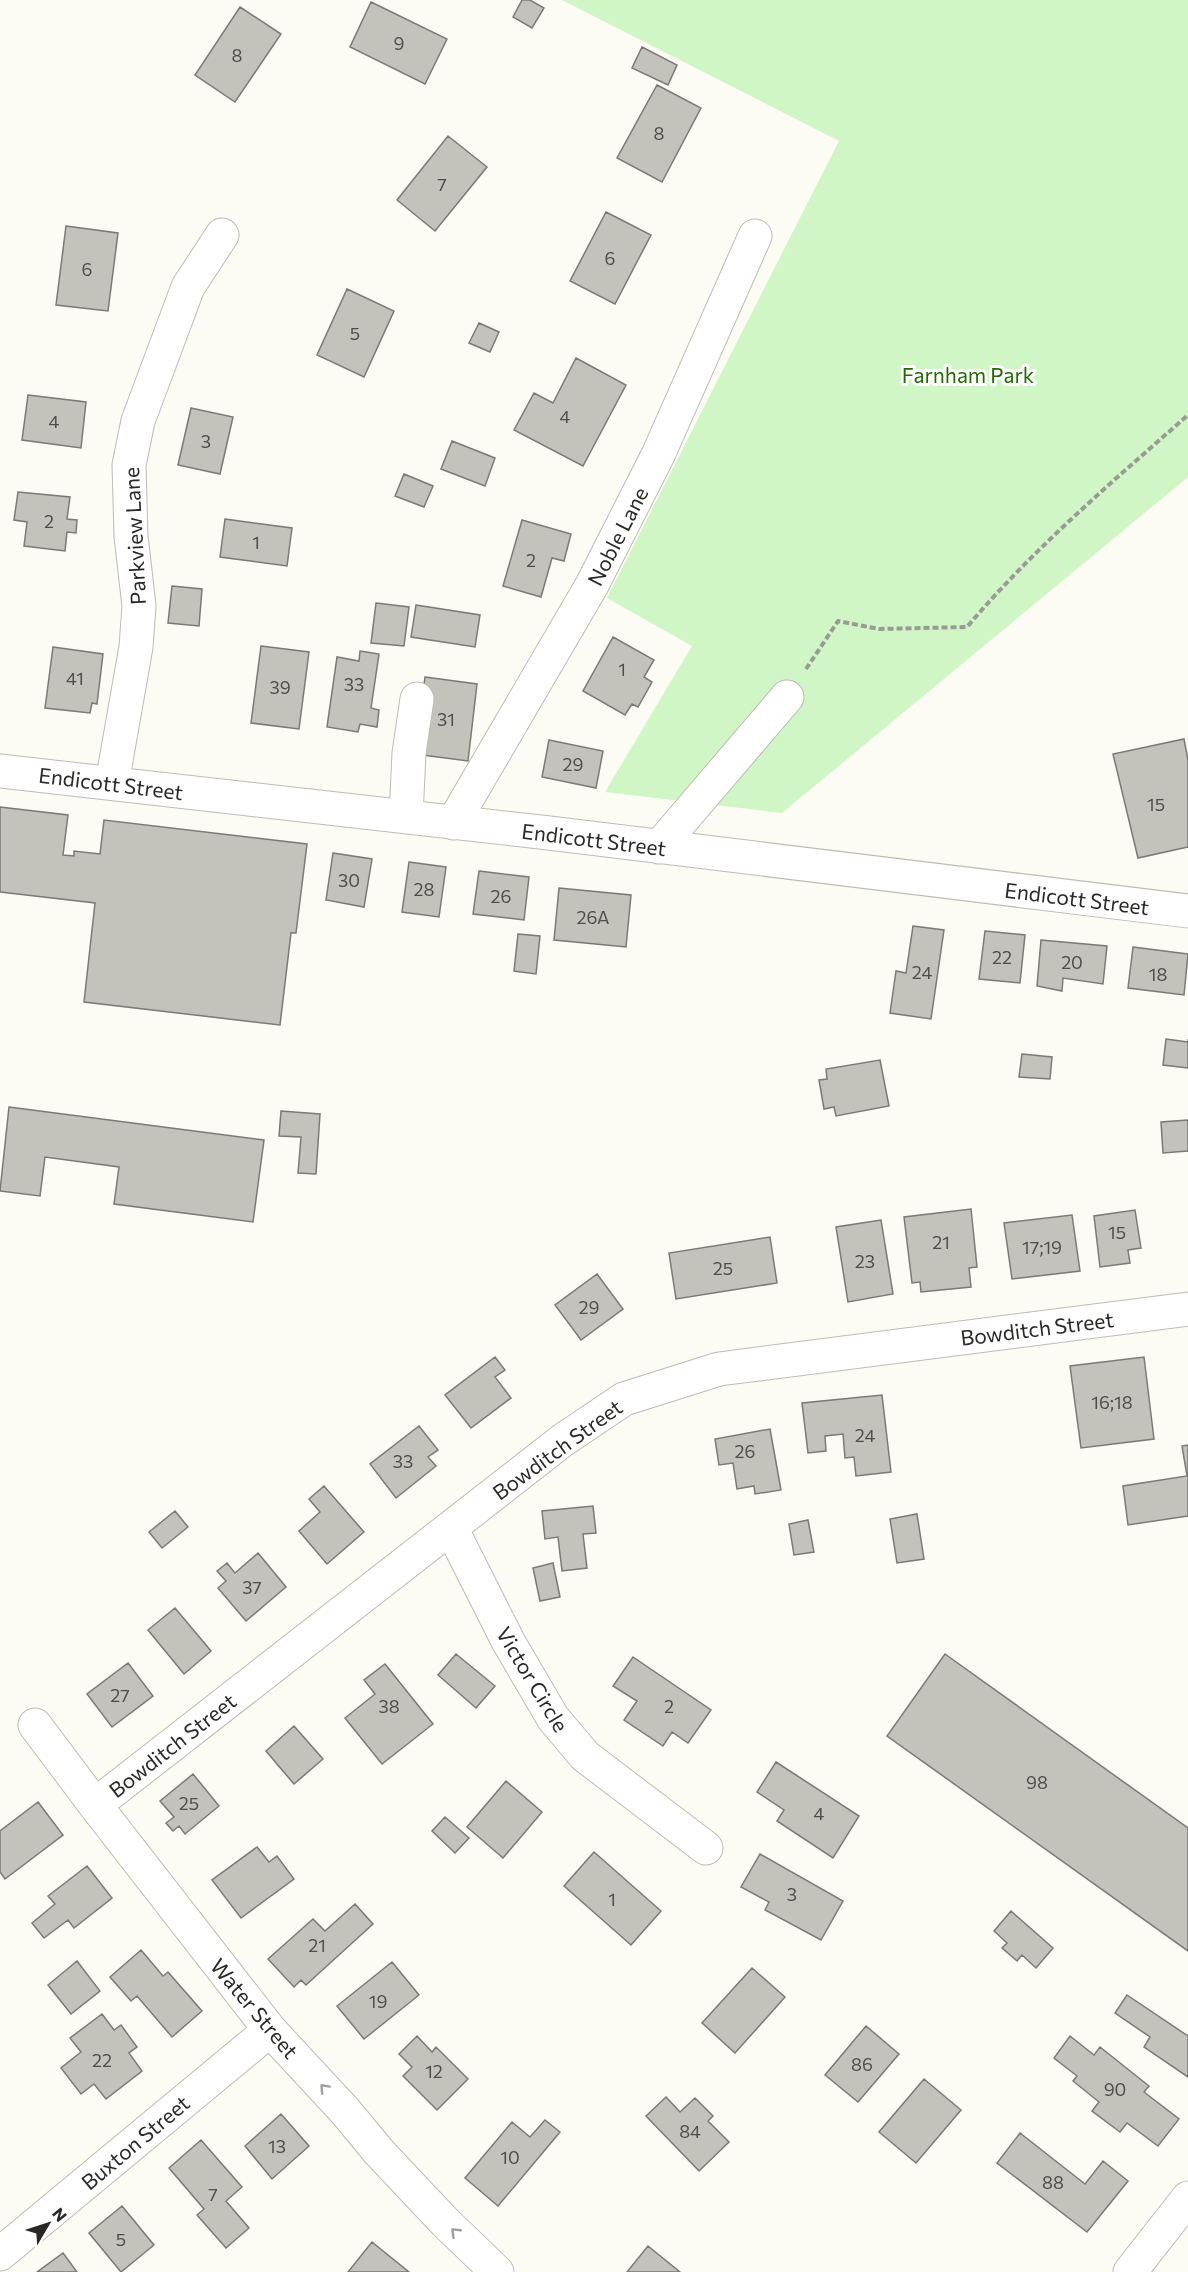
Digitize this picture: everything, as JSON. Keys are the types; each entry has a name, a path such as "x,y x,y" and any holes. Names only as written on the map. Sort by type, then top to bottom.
{"street":[{"name":"Parkview Lane","path":"112,783 136,648 138,616 131,536 129,465 138,421 188,287 222,236"},
{"name":"Noble Lane","path":"453,823 597,575 658,455 755,236"},
{"path":"659,847 787,697"},
{"path":"406,817 409,753 417,699"},
{"name":"Endicott Street","path":"0,771 406,817 1188,911"},
{"name":"Bowditch Street","path":"95,1805 563,1440 624,1399 719,1370 1188,1309"},
{"name":"Victor Circle","path":"450,1527 508,1641 553,1718 585,1756 706,1848"},
{"name":"Water Street","path":"35,1725 270,2030 346,2112 379,2152 445,2222 497,2272"},
{"name":"Buxton Street","path":"3,2245 270,2030"},
{"path":"1130,2272 1188,2198"}],"path":[{"path":"787,697 838,621 879,629 967,627 989,601 1085,506 1188,415"}],"green space":[{"name":"Farnham Park","path":"562,0 1188,0 1188,477 782,813 605,792 692,646 607,598 839,141"}],"building":[{"path":"522,0 530,0 544,8 532,28 513,17"},
{"path":"371,2 447,39 425,84 350,47"},
{"path":"240,7 281,34 235,102 195,75"},
{"path":"642,47 677,65 668,85 632,68"},
{"path":"657,85 701,108 662,182 617,158"},
{"path":"448,136 487,167 435,231 397,200"},
{"path":"606,212 651,235 615,304 570,281"},
{"path":"66,226 118,233 108,311 56,305"},
{"path":"347,289 394,311 364,377 317,355"},
{"path":"479,323 499,332 490,352 469,343"},
{"path":"576,358 626,385 583,466 514,430 534,393 553,403"},
{"path":"28,395 86,402 81,448 22,440"},
{"path":"191,408 233,417 220,474 178,465"},
{"path":"452,441 495,458 485,486 441,469"},
{"path":"404,474 433,486 424,507 395,496"},
{"path":"18,492 70,497 67,519 77,520 76,533 67,532 65,551 24,546 27,522 14,520"},
{"path":"225,519 292,528 287,566 220,557"},
{"path":"522,520 571,534 564,561 552,558 541,597 503,586"},
{"path":"172,586 202,589 199,626 168,623"},
{"path":"376,603 409,607 404,646 371,643"},
{"path":"416,605 480,615 475,647 411,637"},
{"path":"613,637 654,660 644,677 652,682 638,707 632,704 625,715 583,691"},
{"path":"261,646 309,652 299,729 251,723"},
{"path":"53,647 103,654 97,704 92,703 90,713 45,708"},
{"path":"360,651 379,654 371,708 379,710 377,727 360,724 358,732 327,727 337,657 359,661"},
{"path":"425,677 477,684 468,761 415,754"},
{"path":"1184,739 1188,760 1188,847 1138,858 1113,754"},
{"path":"549,740 603,751 596,788 542,777"},
{"path":"0,807 68,815 63,855 74,856 74,851 100,854 104,820 307,844 296,933 291,933 280,1025 84,1002 95,903 0,892"},
{"path":"333,853 372,859 364,907 326,900"},
{"path":"409,862 446,867 439,917 402,912"},
{"path":"479,871 529,877 524,920 473,914"},
{"path":"559,888 631,895 626,947 554,940"},
{"path":"913,926 944,930 931,1019 890,1013 896,971 906,973"},
{"path":"985,931 1025,935 1020,983 979,979"},
{"path":"518,934 540,936 536,974 514,971"},
{"path":"1041,940 1107,946 1103,984 1063,978 1062,991 1037,986"},
{"path":"1133,947 1188,954 1184,995 1128,988"},
{"path":"1166,1039 1188,1042 1188,1068 1163,1065"},
{"path":"1022,1054 1052,1057 1050,1079 1019,1077"},
{"path":"880,1060 889,1106 836,1116 834,1107 824,1109 819,1080 827,1079 826,1069"},
{"path":"9,1107 264,1140 253,1222 114,1204 119,1167 45,1157 40,1196 0,1191"},
{"path":"281,1111 320,1114 316,1174 298,1173 301,1137 279,1136"},
{"path":"1188,1120 1188,1151 1163,1153 1161,1122"},
{"path":"971,1209 977,1267 969,1268 971,1287 921,1292 920,1282 912,1283 904,1217"},
{"path":"1135,1210 1141,1248 1128,1250 1130,1263 1100,1267 1094,1216"},
{"path":"1072,1215 1080,1271 1012,1279 1004,1223"},
{"path":"881,1220 893,1294 848,1302 836,1227"},
{"path":"770,1237 777,1283 676,1299 669,1253"},
{"path":"597,1274 623,1309 581,1340 555,1305"},
{"path":"495,1357 505,1370 495,1377 511,1398 471,1428 445,1395"},
{"path":"1144,1357 1154,1439 1081,1448 1070,1366"},
{"path":"882,1395 891,1472 856,1476 854,1457 845,1458 843,1434 825,1436 826,1451 808,1453 802,1403"},
{"path":"419,1426 438,1450 428,1457 436,1466 396,1498 370,1464"},
{"path":"770,1429 781,1490 755,1494 754,1486 737,1489 733,1463 719,1465 715,1439"},
{"path":"1188,1445 1188,1516 1128,1525 1123,1486 1187,1476 1182,1446"},
{"path":"324,1486 364,1532 327,1564 299,1531 320,1512 309,1499"},
{"path":"593,1506 596,1533 583,1534 587,1568 562,1571 558,1537 545,1539 542,1511"},
{"path":"175,1511 188,1527 162,1548 149,1532"},
{"path":"917,1514 924,1559 897,1563 890,1519"},
{"path":"808,1520 814,1552 794,1555 789,1524"},
{"path":"258,1553 286,1587 246,1621 218,1588 226,1581 217,1571 227,1563 235,1573"},
{"path":"553,1563 560,1597 540,1601 533,1568"},
{"path":"175,1608 211,1651 184,1674 148,1630"},
{"path":"456,1654 495,1686 476,1708 438,1675"},
{"path":"945,1654 1188,1828 1188,1951 887,1736"},
{"path":"633,1657 711,1710 688,1743 672,1732 663,1746 624,1720 637,1701 613,1686"},
{"path":"128,1663 153,1696 112,1727 87,1694"},
{"path":"385,1664 433,1724 382,1764 345,1718 375,1694 364,1680"},
{"path":"294,1726 323,1759 294,1784 266,1751"},
{"path":"776,1762 859,1816 833,1858 777,1821 784,1810 757,1792"},
{"path":"193,1774 219,1806 185,1834 179,1826 173,1831 166,1823 174,1817 160,1801"},
{"path":"506,1781 542,1812 503,1858 467,1827"},
{"path":"38,1802 63,1835 5,1879 0,1872 0,1831"},
{"path":"445,1817 469,1838 455,1853 432,1831"},
{"path":"257,1847 269,1862 277,1856 294,1879 241,1918 212,1880"},
{"path":"594,1852 661,1911 631,1945 564,1886"},
{"path":"760,1854 843,1901 821,1940 765,1910 769,1902 741,1887"},
{"path":"87,1866 112,1898 74,1928 68,1920 44,1938 32,1923 55,1904 48,1896"},
{"path":"355,1904 373,1924 306,1985 301,1980 294,1987 268,1959 313,1919 325,1931"},
{"path":"1011,1911 1053,1948 1036,1968 1022,1955 1017,1961 1002,1948 1007,1943 994,1931"},
{"path":"141,1950 163,1976 168,1972 202,2011 172,2037 137,1996 131,2001 110,1977"},
{"path":"77,1961 100,1991 71,2014 48,1985"},
{"path":"392,1962 419,1995 364,2039 337,2006"},
{"path":"752,1968 785,1997 735,2053 702,2023"},
{"path":"1127,1995 1188,2036 1188,2077 1144,2047 1150,2037 1115,2013"},
{"path":"102,2014 114,2030 121,2025 137,2047 129,2053 142,2071 106,2099 94,2084 81,2094 61,2068 81,2052 70,2038"},
{"path":"866,2026 899,2054 858,2102 825,2075"},
{"path":"417,2036 432,2052 436,2047 468,2079 437,2110 403,2076 412,2067 399,2054"},
{"path":"1070,2036 1094,2055 1100,2047 1149,2086 1144,2092 1179,2119 1158,2146 1127,2123 1120,2132 1092,2111 1099,2102 1073,2081 1077,2076 1054,2058"},
{"path":"924,2079 961,2110 916,2163 879,2132"},
{"path":"666,2097 680,2112 695,2098 713,2116 708,2121 729,2142 699,2171 646,2116"},
{"path":"281,2114 309,2146 272,2179 245,2146"},
{"path":"545,2120 560,2132 498,2206 465,2178 512,2122 530,2137"},
{"path":"1020,2133 1085,2184 1103,2161 1128,2181 1087,2232 997,2163"},
{"path":"201,2140 242,2187 226,2201 249,2228 226,2248 197,2215 204,2209 169,2168"},
{"path":"122,2206 154,2245 121,2272 89,2233"},
{"path":"372,2242 409,2272 348,2272"},
{"path":"648,2246 680,2272 627,2272"},
{"path":"63,2253 77,2272 37,2272"}]}
